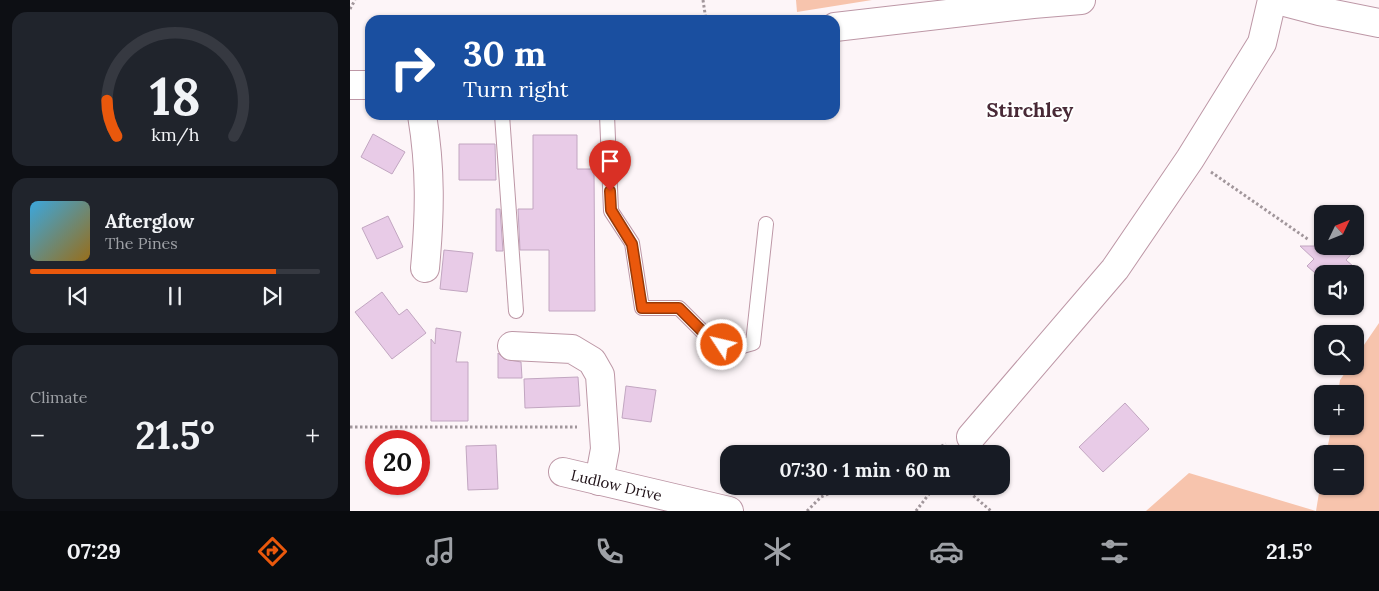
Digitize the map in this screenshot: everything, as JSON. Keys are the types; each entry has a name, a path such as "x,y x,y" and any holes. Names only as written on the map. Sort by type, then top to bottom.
{"street":[{"path":"840,26 1081,0"},
{"path":"960,440 1115,269 1190,159 1262,43 1272,0"},
{"path":"1277,0 1379,23"},
{"path":"423,120 427,143 430,198 425,268"},
{"path":"512,346 572,349 592,361 600,375 604,427 605,449 599,481"},
{"name":"Ludlow Drive","path":"563,472 729,511"}],"lane":[{"path":"502,120 516,311"},
{"path":"607,120 611,210 632,244 642,308 679,308 712,341 732,349 753,343 766,224"}],"path":[{"path":"350,8 355,0"},
{"path":"703,0 705,15"},
{"path":"1190,159 1224,179 1309,240"},
{"path":"350,427 604,427"},
{"path":"947,445 960,440"},
{"path":"807,511 827,495"},
{"path":"916,511 928,495"},
{"path":"972,495 991,511"}],"shaded area":[{"path":"796,0 872,0 797,12"},
{"path":"1379,323 1379,511 1316,511 1319,495 1364,495 1364,445 1328,445 1330,435 1364,435 1364,385 1339,385 1344,375 1364,375 1364,345"},
{"path":"1189,473 1316,511 1146,511"}],"building":[{"path":"373,134 405,152 392,174 361,157"},
{"path":"533,135 577,135 577,169 594,169 595,311 549,311 549,250 520,250 518,209 533,209"},
{"path":"459,144 495,144 496,180 459,180"},
{"path":"496,209 500,209 503,251 496,251"},
{"path":"388,216 403,247 377,259 362,228"},
{"path":"1300,246 1314,246 1314,255 1351,255 1346,260 1352,265 1314,265 1314,272 1307,266 1314,259"},
{"path":"444,250 473,253 467,292 440,289"},
{"path":"382,292 399,315 407,309 426,333 392,359 355,312"},
{"path":"436,328 461,332 456,362 468,362 468,421 431,421 431,339 435,344"},
{"path":"498,353 504,359 521,362 522,378 498,378"},
{"path":"578,377 580,406 525,408 524,379"},
{"path":"626,386 656,390 651,422 622,418"},
{"path":"1125,403 1149,429 1103,472 1079,447"},
{"path":"496,445 498,489 468,490 466,446"}],"district":[{"name":"Stirchley","path":"1030,109"}],"route":[{"path":"610,191 611,210 632,244 642,308 679,308 712,341 722,345"}]}
